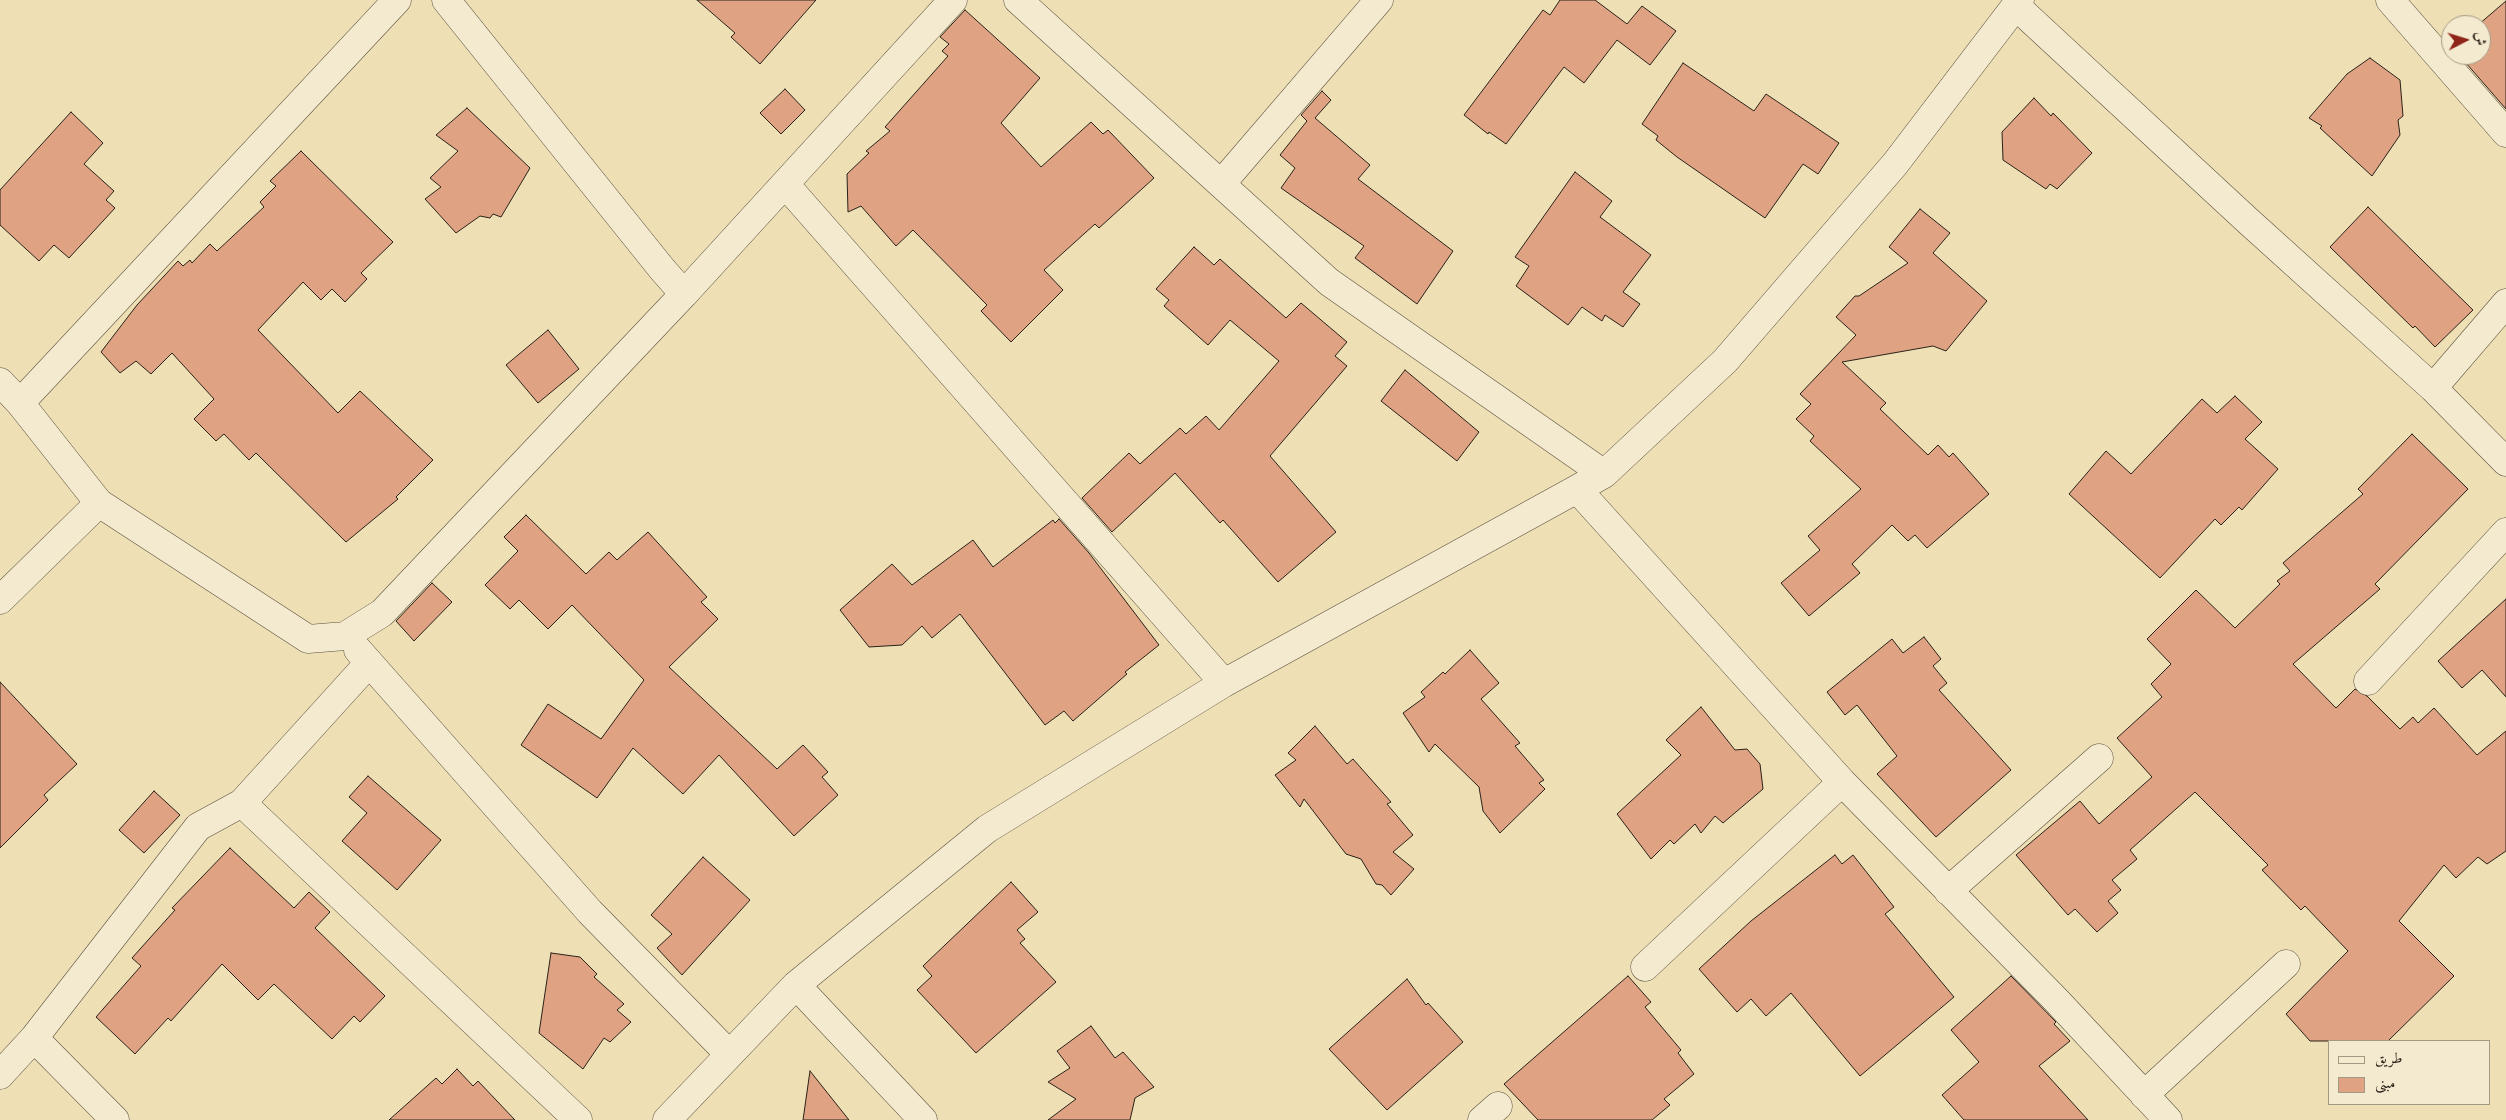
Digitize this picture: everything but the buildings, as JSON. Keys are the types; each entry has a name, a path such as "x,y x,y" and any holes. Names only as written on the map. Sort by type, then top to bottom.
{"street":[{"path":"20,403 397,0"},
{"path":"446,0 684,294"},
{"path":"0,382 20,403 99,503 308,639 345,636 382,613 684,294 953,0"},
{"path":"1018,0 1329,282 1604,474"},
{"path":"1221,184 1379,0"},
{"path":"2390,0 2506,133"},
{"path":"667,1120 796,984 986,829 1224,683 1604,474 1725,361 1895,164 2018,3 2239,213 2433,388 2506,462"},
{"path":"785,184 1224,683"},
{"path":"2433,388 2506,303"},
{"path":"1577,489 1842,782 2057,1001 2168,1120"},
{"path":"0,600 99,503"},
{"path":"2368,681 2506,532"},
{"path":"345,636 590,912 729,1054"},
{"path":"0,1074 34,1038 198,826 242,803 369,663"},
{"path":"1948,891 2099,758"},
{"path":"1645,967 1842,782"},
{"path":"242,803 578,1120"},
{"path":"2144,1095 2286,964"},
{"path":"796,984 923,1120"},
{"path":"34,1038 115,1120"}]}
